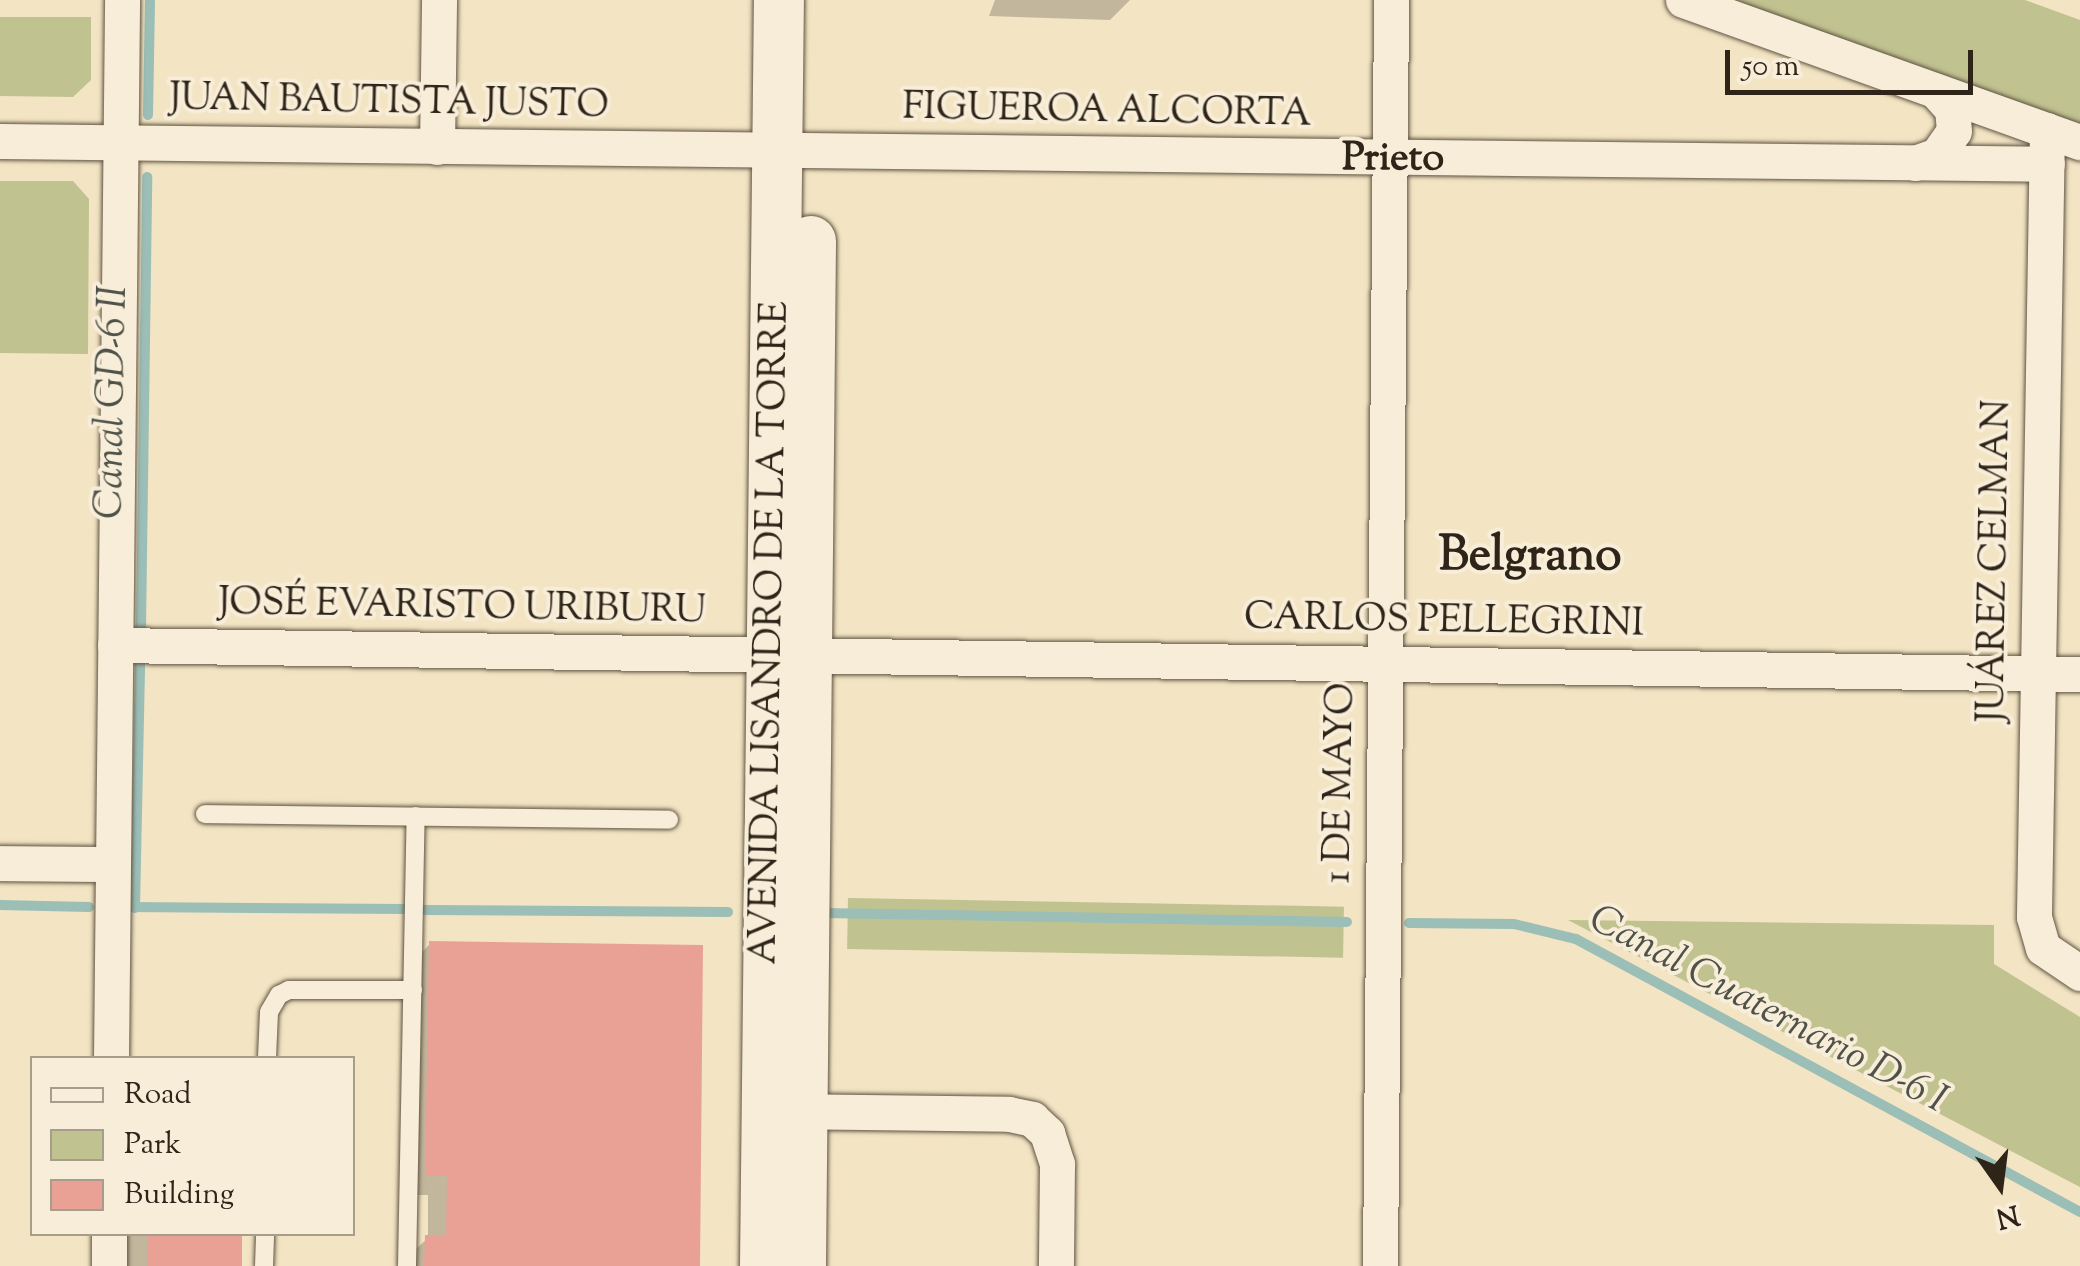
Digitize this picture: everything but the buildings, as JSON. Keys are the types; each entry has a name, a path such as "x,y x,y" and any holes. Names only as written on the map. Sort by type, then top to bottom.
{"main road":[{"name":"AVENIDA LISANDRO DE LA TORRE","path":"779,0 795,152"},
{"name":"AVENIDA LISANDRO DE LA TORRE","path":"801,1266 785,1112 789,656 795,152 814,0"},
{"name":"AVENIDA LISANDRO DE LA TORRE","path":"765,1266 785,1112"}],"street":[{"path":"111,1056 122,0"},
{"path":"438,147 439,0"},
{"name":"1 DE MAYO","path":"1380,1266 1391,0"},
{"path":"1683,0 1934,90 2058,146"},
{"path":"1916,163 1937,155 1954,131 1952,109 1934,90"},
{"name":"JUAN BAUTISTA JUSTO","path":"0,142 795,152"},
{"name":"FIGUEROA ALCORTA","path":"795,152 1916,163 2058,146"},
{"name":"JUÁREZ CELMAN","path":"2058,146 2038,674 2035,925 2043,948 2080,972"},
{"name":"JOSÉ EVARISTO URIBURU","path":"115,645 789,656"},
{"name":"CARLOS PELLEGRINI","path":"789,656 2080,674"},
{"path":"0,863 113,864"},
{"path":"785,1112 1009,1114 1032,1120 1047,1133 1057,1164 1056,1266"},
{"path":"109,1236 109,1266"}],"lane":[{"path":"205,814 670,820"},
{"path":"407,1266 416,816"},
{"path":"267,1056 269,1012 279,995 289,990 413,990"},
{"path":"264,1266 265,1236"}],"green space":[{"path":"1727,0 2025,0 2080,20 2080,126"},
{"path":"0,17 91,17 91,80 73,97 0,96"},
{"path":"0,181 73,181 89,199 88,354 0,353"},
{"path":"848,898 1344,907 1343,958 847,949"},
{"path":"1568,920 1994,925 1994,964 2080,1017 2080,1187"}],"waterway":[{"name":"Canal GD-6 II","path":"148,115 150,0"},
{"name":"Canal GD-6 II","path":"141,627 147,177"},
{"name":"Canal GD-6 II","path":"135,908 140,662"},
{"name":"Canal Cuaternario D-6 I","path":"0,905 89,907"},
{"name":"Canal Cuaternario D-6 I","path":"125,907 405,909"},
{"name":"Canal Cuaternario D-6 I","path":"425,910 728,912"},
{"name":"Canal Cuaternario D-6 I","path":"823,913 1347,922"},
{"name":"Canal Cuaternario D-6 I","path":"1409,923 1514,924 1576,939 2080,1212"}],"district":[{"name":"Prieto","path":"1393,160"},
{"name":"Belgrano","path":"1530,558"}]}
